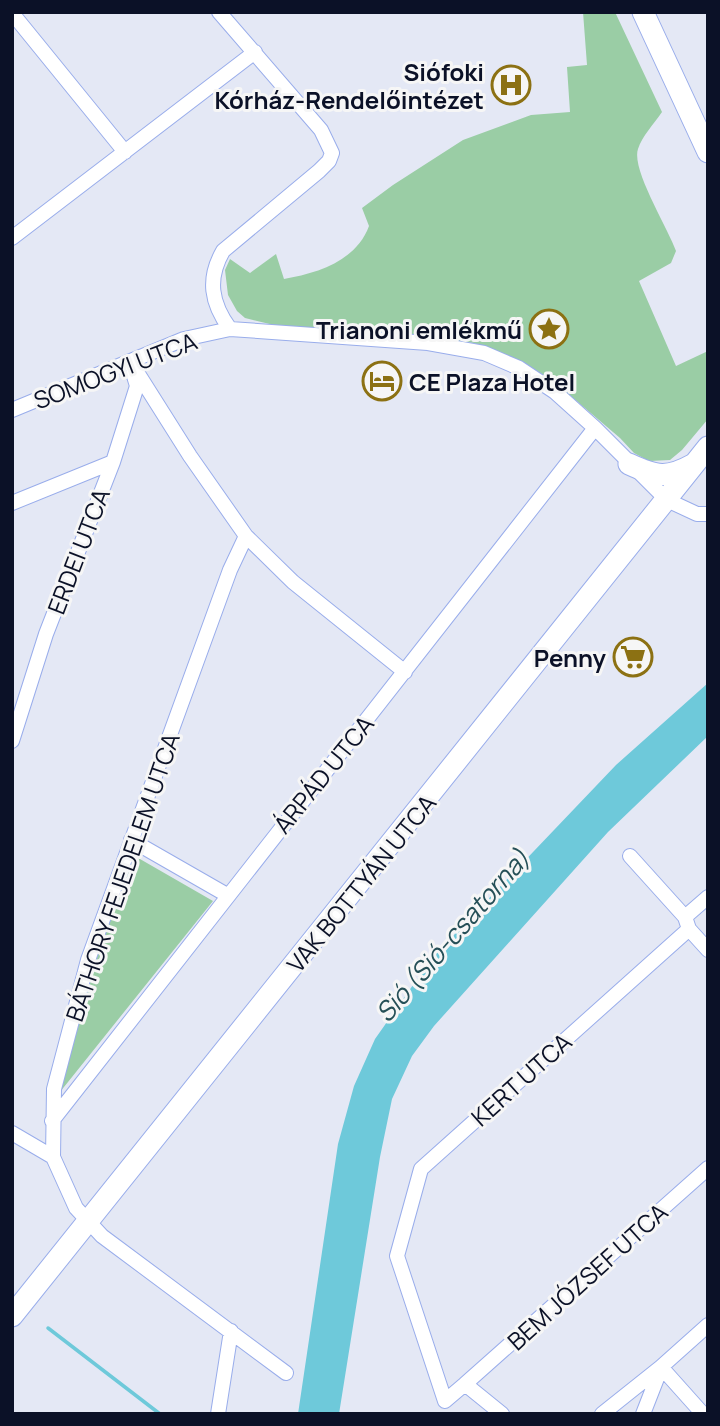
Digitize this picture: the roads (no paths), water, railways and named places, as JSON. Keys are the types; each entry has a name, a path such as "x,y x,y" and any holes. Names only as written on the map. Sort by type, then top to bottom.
{"main road":[{"path":"643,12 708,152"},
{"path":"629,464 655,476 677,473 702,455"},
{"name":"VAK BOTTYÁN UTCA","path":"12,1316 702,455"}],"street":[{"path":"219,12 321,130 332,153 329,161 319,171 223,251 214,267 213,285 217,312 230,329"},
{"path":"12,13 125,152"},
{"path":"12,238 255,52"},
{"name":"SOMOGYI UTCA","path":"12,410 184,339 230,329 428,343 484,353 519,368 555,392 667,500 697,514 708,514"},
{"path":"130,361 190,456 246,536 293,582 405,672"},
{"name":"ERDEI UTCA","path":"12,741 46,634 113,462 137,386 130,361"},
{"name":"ÁRPÁD UTCA","path":"52,1121 595,428"},
{"path":"12,503 113,462"},
{"name":"BÁTHORY FEJEDELEM UTCA","path":"246,536 230,570 88,960 54,1089 53,1157 76,1208 102,1236 286,1373"},
{"path":"131,840 227,895"},
{"path":"630,856 708,950"},
{"name":"KERT UTCA","path":"465,1384 445,1401 397,1256 421,1169 687,923 708,897"},
{"path":"12,1133 53,1157"},
{"name":"BEM JÓZSEF UTCA","path":"465,1384 708,1168"},
{"path":"601,1414 661,1367 708,1325"},
{"path":"218,1414 231,1331"},
{"path":"645,1409 661,1367"},
{"path":"661,1367 702,1414"},
{"path":"644,1380 645,1409"},
{"path":"465,1384 502,1414"}],"water":[{"path":"708,683 708,736 608,832 434,1026 412,1056 392,1099 380,1157 339,1414 298,1414 338,1144 354,1086 375,1039 432,958 616,765"}],"waterway":[{"path":"48,1328 160,1414"}],"place":[{"name":"Siófoki Kórház-Rendelőintézet","path":"511,85"},
{"name":"Trianoni emlékmű","path":"549,329"},
{"name":"CE Plaza Hotel","path":"382,381"},
{"name":"Penny","path":"633,657"}],"water label":[{"name":"Sió (Sió-csatorna)","path":"452,935"}]}
